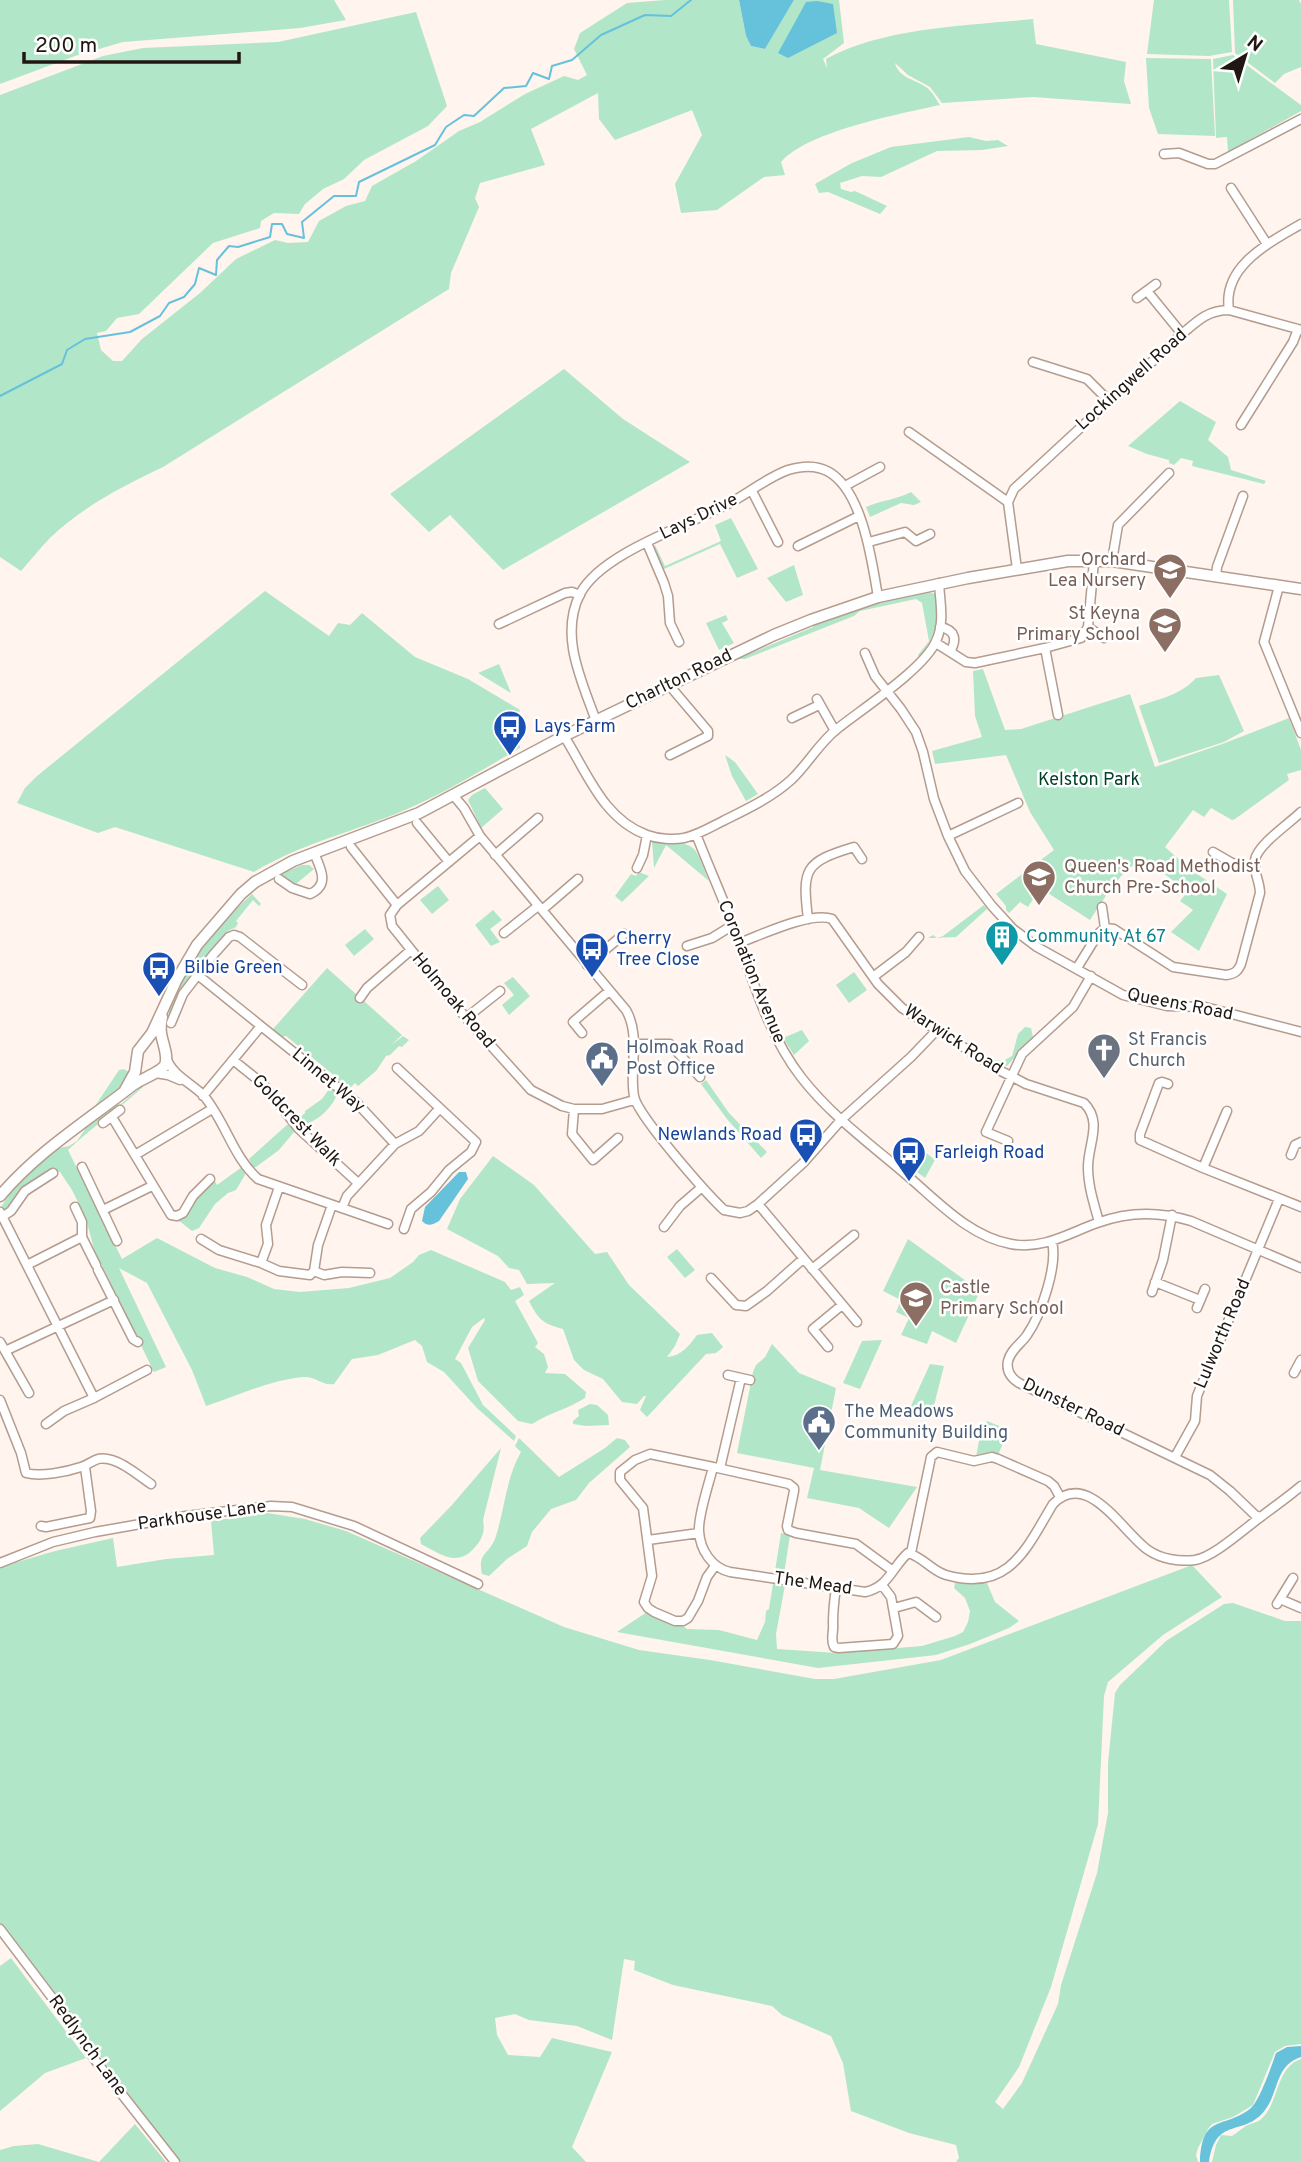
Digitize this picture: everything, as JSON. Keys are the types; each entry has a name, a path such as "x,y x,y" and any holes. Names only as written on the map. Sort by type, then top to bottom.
{"street":[{"path":"1164,153 1179,153 1215,164 1301,119"},
{"path":"1231,188 1267,244"},
{"path":"1241,425 1299,330 1229,310 1227,296 1247,260 1267,244 1301,224"},
{"path":"1137,298 1156,284"},
{"path":"1147,291 1182,334"},
{"name":"Lockingwell Road","path":"1008,502 1014,489 1182,334 1205,315 1229,310"},
{"path":"1033,362 1087,379 1109,401"},
{"path":"912,434 1008,502 1017,569"},
{"name":"Lays Drive","path":"596,721 578,672 571,634 573,614 587,582 619,555 752,491 786,471 815,467 827,471 845,486"},
{"path":"878,597 869,542 845,486 880,467"},
{"path":"1112,561 1118,525 1168,473"},
{"name":"Lays Drive","path":"752,491 774,527 778,542"},
{"path":"1216,577 1217,566 1243,496"},
{"path":"798,546 859,516"},
{"path":"869,542 905,532 916,541 930,534"},
{"name":"Lays Drive","path":"647,543 664,583 670,623 679,642"},
{"name":"Charlton Road","path":"124,1092 135,1072 137,1056 152,1033 177,979 197,945 240,894 272,870 393,824 564,736 786,630 878,597 939,583 1068,561 1112,561 1301,591"},
{"path":"936,643 966,662 975,663 1081,638 1088,627 1094,561"},
{"path":"564,736 600,797 616,816 647,835 674,839 696,834 778,791 835,731 920,662 936,643 940,627 942,606 939,583"},
{"path":"1284,587 1264,642 1301,733"},
{"path":"499,624 565,593 580,595"},
{"path":"940,627 954,635 955,640 950,652"},
{"path":"1088,627 1104,638"},
{"path":"1045,648 1058,715"},
{"name":"Queens Road","path":"865,653 875,676 916,732 934,799 965,871 1013,929 1037,947 1132,998 1167,1006 1206,1007 1301,1032"},
{"path":"669,685 708,731 708,736 703,740 670,755"},
{"path":"793,718 818,702 835,731"},
{"path":"453,795 495,855 630,1017 634,1044 634,1100 646,1120 724,1210 731,1213 748,1211 758,1204 808,1158 842,1119 936,1031"},
{"path":"948,836 1018,803"},
{"path":"1077,968 1098,934 1105,928 1114,929 1173,967 1233,975 1241,964 1260,893 1254,867 1255,857 1263,846 1301,812"},
{"path":"495,855 538,818"},
{"path":"417,823 449,862"},
{"name":"Coronation Avenue","path":"696,834 776,1040 806,1083 824,1103 947,1209 981,1233 1012,1244 1038,1245 1126,1215 1151,1212 1172,1215 1301,1268"},
{"path":"637,869 647,835"},
{"path":"351,847 397,905 480,836"},
{"path":"739,943 807,919 805,878 817,862 831,854 854,847 862,859"},
{"path":"1213,852 1232,863 1254,867"},
{"path":"279,880 303,892 315,892 323,882 314,853"},
{"path":"504,933 578,879"},
{"name":"Holmoak Road","path":"397,905 390,915 391,926 531,1090 562,1106 574,1109 602,1109 634,1100"},
{"path":"1102,907 1105,928"},
{"name":"Warwick Road","path":"807,919 823,916 832,919 873,977 902,1008 936,1031 1026,1084 1084,1103 1090,1109 1095,1123 1088,1165 1091,1192 1099,1222"},
{"path":"687,946 712,938 733,925"},
{"path":"587,965 624,934"},
{"path":"171,1023 183,994 213,955 234,935 302,985"},
{"path":"873,977 906,952 919,937"},
{"path":"360,998 367,988 411,950"},
{"name":"Linnet Way","path":"199,976 344,1092 396,1144"},
{"path":"1009,1141 986,1132 1011,1076 1024,1051 1077,1002 1091,976"},
{"path":"467,1018 500,991"},
{"path":"582,1033 573,1022 609,991"},
{"name":"Charlton Road","path":"162,1012 165,1054"},
{"path":"203,1096 261,1026"},
{"path":"142,1047 156,1044 165,1054 172,1069 203,1096 258,1179 388,1224"},
{"path":"634,1044 670,1044 700,1077"},
{"path":"0,1196 22,1171 53,1143 142,1078 164,1066 165,1054"},
{"name":"Goldcrest Walk","path":"233,1060 263,1084 299,1129 358,1183"},
{"path":"137,1062 142,1070 168,1075 189,1084"},
{"path":"397,1068 463,1132 474,1138 475,1142 474,1147 411,1209 404,1229"},
{"path":"1168,1084 1159,1083 1140,1140 1301,1207"},
{"path":"135,1155 212,1109"},
{"path":"342,1208 347,1196 396,1144 419,1131 439,1109"},
{"path":"574,1109 572,1134 593,1160 618,1138"},
{"path":"103,1123 120,1110"},
{"path":"1203,1168 1227,1111"},
{"path":"112,1117 166,1209 173,1216 183,1213 193,1196 209,1179"},
{"path":"1291,1155 1295,1145 1301,1142"},
{"path":"82,1167 117,1241"},
{"path":"53,1173 25,1191 2,1220 94,1398"},
{"path":"103,1210 152,1186"},
{"path":"261,1264 268,1244 266,1225 279,1187"},
{"path":"664,1227 680,1206 702,1187"},
{"name":"Lulworth Road","path":"1175,1457 1193,1427 1198,1396 1279,1199"},
{"path":"758,1204 857,1322"},
{"path":"201,1239 219,1250 279,1271 310,1275 314,1271 318,1245 332,1205"},
{"path":"75,1207 82,1222 82,1237 133,1339 138,1342"},
{"path":"1152,1292 1163,1260 1172,1215"},
{"path":"812,1269 854,1235"},
{"path":"27,1265 82,1237"},
{"name":"Dunster Road","path":"1052,1242 1054,1264 1051,1279 1029,1333 1013,1349 1008,1359 1010,1376 1019,1383 1210,1475 1260,1517"},
{"path":"711,1278 736,1305 746,1306 803,1259"},
{"path":"314,1271 324,1275 342,1272 370,1273"},
{"path":"1155,1282 1199,1304 1205,1289"},
{"path":"5,1350 114,1300"},
{"path":"828,1347 813,1329 842,1305"},
{"path":"0,1342 29,1393"},
{"path":"1294,1373 1301,1360"},
{"path":"46,1424 64,1410 94,1398 147,1370"},
{"path":"728,1376 746,1379 717,1468 699,1533 709,1559 715,1566 688,1618 676,1621 648,1608 644,1602 652,1576 643,1508 619,1477 620,1472 635,1460 650,1454 717,1468 789,1484 794,1491 788,1530 856,1544 893,1571"},
{"path":"0,1400 26,1473 50,1473 85,1466 102,1458 113,1460 151,1484"},
{"path":"911,1553 931,1457 937,1452 974,1461 992,1457 998,1459 1048,1481 1054,1486 1059,1497"},
{"path":"41,1526 90,1518 85,1466"},
{"path":"836,1588 832,1612 834,1626 831,1642 834,1647 892,1644 898,1636 894,1608 891,1597 882,1585 906,1554 911,1553 946,1575 961,1578 974,1580 1002,1571 1021,1556 1059,1497 1077,1494 1099,1502 1112,1512 1149,1551 1160,1557 1193,1561 1205,1557 1282,1503 1301,1486"},
{"name":"Parkhouse Lane","path":"0,1563 53,1542 95,1532 186,1516 271,1506 292,1507 354,1527 478,1584"},
{"path":"648,1540 699,1533"},
{"name":"The Mead","path":"715,1566 730,1572 865,1592 882,1585"},
{"path":"1293,1578 1279,1601 1301,1608"},
{"path":"894,1608 916,1602 936,1617"},
{"name":"Redlynch Lane","path":"0,1928 69,2020 95,2060 175,2162"}],"green space":[{"path":"0,0 334,0 346,20 300,28 123,42 75,56 0,84"},
{"path":"739,0 746,36 751,46 765,49 794,0 839,0 844,43 823,59 827,68 826,59 874,40 954,26 1033,19 1036,44 1126,62 1124,81 1131,104 1033,97 942,103 930,87 908,75 895,63 903,75 928,89 940,105 856,125 812,141 781,162 785,175 764,177 717,210 681,213 675,184 702,135 692,110 615,140 599,119 598,93 531,129 545,165 480,183 475,198 479,207 451,273 449,289 163,467 89,507 50,538 21,571 0,557 0,95 103,56 143,48 278,42 416,12 447,106 428,126 364,160 344,179 323,189 305,204 299,214 274,213 261,221 260,228 213,243 139,314 117,318 106,331 97,333 101,350 113,361 122,361 142,339 200,293 236,259 275,240 288,243 308,242 319,221 346,206 365,201 372,186 416,161 459,131 480,122 525,94 564,76 578,80 587,75 574,49 580,33 627,3"},
{"path":"1154,0 1229,0 1232,52 1209,56 1147,54"},
{"path":"1233,0 1299,0 1301,67 1284,74 1275,83 1235,53"},
{"path":"1233,55 1301,105 1301,111 1228,152 1227,137 1216,138 1213,59"},
{"path":"1146,58 1211,59 1215,136 1158,134 1149,108"},
{"path":"969,137 986,141 998,140 1008,146 982,150 937,151 881,177 862,176 840,183 841,189 855,191 887,206 880,214 828,192 819,193 815,184 852,163 891,147"},
{"path":"564,369 623,419 690,462 503,570 450,515 429,532 390,494"},
{"path":"1180,401 1216,422 1208,440 1228,457 1231,470 1266,481 1264,484 1192,466 1193,461 1181,458 1174,465 1169,463 1169,460 1128,446"},
{"path":"911,492 921,502 914,505 901,503 870,517 866,507"},
{"path":"731,518 758,569 737,578 720,544 664,569 654,549 655,545 665,566 721,541 715,525"},
{"path":"794,565 803,595 786,602 767,578"},
{"path":"925,590 935,594 937,620 929,643 919,657 929,641 922,603 916,599 860,611 854,616 745,659 737,659 861,606"},
{"path":"265,591 329,636 338,623 350,625 362,613 415,657 468,679 520,710 516,722 520,748 420,803 292,853 254,872 115,827 98,833 17,803 25,788 37,776"},
{"path":"726,615 728,620 722,623 734,643 719,650 706,623"},
{"path":"499,664 511,693 478,673"},
{"name":"Kelston Park","path":"983,669 1005,730 1021,729 1130,694 1155,767 1289,718 1301,750 1301,770 1287,774 1289,780 1235,819 1232,820 1211,808 1204,817 1193,810 1165,847 1191,870 1227,894 1199,951 1171,932 1193,910 1180,901 1188,891 1143,859 1120,878 1090,920 1040,888 1028,907 1020,902 1009,913 1006,910 1006,906 996,894 1054,850 1030,812 1006,755 935,764 932,751 982,737 975,716 973,671"},
{"path":"1219,675 1244,731 1224,742 1159,763 1139,706 1177,692 1196,678"},
{"path":"725,755 735,762 758,794 746,801 732,776"},
{"path":"485,788 503,809 481,828 468,800"},
{"path":"652,842 680,843 693,848 709,881 666,845 654,868"},
{"path":"302,865 309,865 314,869 296,884 278,875"},
{"path":"639,872 649,876 622,902 615,896 631,874 636,876"},
{"path":"438,886 449,900 432,914 420,900"},
{"path":"252,894 261,904 259,906 253,900 236,921 236,927 228,931 212,948 179,995 167,1025 175,993 190,963 221,923"},
{"path":"984,905 987,909 956,937 938,938"},
{"path":"493,910 502,920 490,929 500,942 491,946 475,925"},
{"path":"365,929 374,939 354,956 345,945"},
{"path":"327,968 402,1035 390,1046 403,1036 409,1040 386,1056 376,1071 358,1086 355,1083 348,1090 286,1036 282,1037 273,1029"},
{"path":"854,972 867,990 849,1003 836,985"},
{"path":"513,977 530,996 509,1015 502,1005 514,995 504,983"},
{"path":"1025,1027 1031,1028 1033,1037 1007,1066 997,1064 995,1060 1003,1061 1012,1056 1018,1034"},
{"path":"802,1030 809,1041 794,1055 783,1038"},
{"path":"119,1070 132,1073 125,1087 93,1109"},
{"path":"706,1080 729,1113 767,1152 761,1158 701,1084"},
{"path":"142,1086 68,1150 122,1259 157,1238 215,1268 247,1277 274,1289 300,1292 349,1288 390,1278 419,1255 431,1250 505,1282 511,1290 520,1287 524,1295 515,1301 538,1343 535,1347 544,1354 548,1367 545,1373 565,1374 586,1392 585,1398 532,1424 518,1421 478,1381 468,1348 484,1318 472,1327 455,1359 461,1363 483,1405 516,1436 514,1441 477,1408 444,1372 427,1362 422,1346 415,1340 378,1355 352,1359 334,1384 308,1377 291,1379 206,1406 192,1370 147,1283 119,1268 166,1367 154,1372 94,1249 86,1219 60,1172 52,1170 5,1212 1,1207 15,1186 35,1166 59,1148 77,1141 88,1125 109,1108 121,1104"},
{"path":"330,1088 337,1094 328,1109 312,1122 301,1124 297,1120 322,1099"},
{"path":"289,1123 294,1132 279,1150 253,1167 249,1159"},
{"path":"925,1152 935,1160 925,1178 909,1166"},
{"path":"493,1156 534,1185 595,1254 607,1252 629,1285 680,1334 667,1357 688,1347 697,1335 712,1333 723,1347 716,1353 706,1354 647,1417 640,1410 646,1396 637,1404 622,1402 603,1379 584,1370 574,1360 563,1329 546,1323 535,1312 529,1301 555,1283 527,1284 519,1270 509,1268 498,1256 447,1229 460,1199"},
{"path":"242,1167 245,1175 236,1190 215,1204 199,1228 192,1231 178,1220 205,1188 215,1181 217,1185"},
{"path":"908,1239 980,1291 956,1343 932,1331 927,1344 901,1335 909,1318 896,1312 901,1300 883,1291"},
{"path":"677,1249 695,1270 685,1278 667,1257"},
{"path":"882,1340 860,1389 843,1383 862,1341"},
{"path":"772,1344 799,1373 836,1388 820,1470 917,1487 889,1528 859,1508 807,1498 814,1468 737,1453 753,1372"},
{"path":"930,1364 944,1366 932,1413 910,1408"},
{"path":"590,1404 597,1405 608,1415 609,1425 573,1424 579,1416 578,1410"},
{"path":"987,1421 1009,1430 998,1455 976,1457 980,1436"},
{"path":"519,1438 559,1477 617,1438 625,1440 630,1447 589,1483 576,1500 551,1509 532,1532 527,1546 507,1559 489,1576 482,1574 481,1561 496,1536 509,1482 521,1452 515,1446"},
{"path":"501,1448 483,1520 483,1534 476,1546 463,1557 456,1558 421,1544 420,1538"},
{"path":"267,1513 305,1519 346,1531 564,1627 639,1650 815,1679 834,1679 941,1660 1192,1565 1222,1597 1163,1635 1108,1682 1104,1696 1098,1824 1051,1987 1019,2067 995,2102 1003,2109 1022,2083 1058,2004 1061,1985 1097,1873 1108,1813 1108,1763 1115,1693 1166,1641 1224,1604 1233,1603 1285,1621 1301,1621 1301,2044 1285,2046 1275,2052 1253,2105 1233,2117 1212,2124 1198,2148 1198,2162 956,2162 959,2158 956,2145 909,2133 851,2111 843,2063 831,2036 782,2015 772,2006 673,1985 634,1970 635,1961 624,1959 612,2040 577,2026 529,2020 515,2014 495,2018 497,2035 508,2055 540,2057 552,2038 612,2052 572,2147 586,2162 180,2162 0,1924 0,1567 113,1538 117,1567 214,1555 211,1521"},
{"path":"781,1533 790,1535 776,1634 777,1649 837,1653 922,1646 955,1636 963,1632 970,1611 965,1598 954,1588 955,1583 987,1583 995,1602 1019,1621 970,1644 936,1655 818,1668 617,1632 647,1612 687,1629 719,1630 757,1640 769,1609"},
{"path":"11,1958 86,2058 45,2073 0,2111 0,1966"},
{"path":"1301,2059 1301,2162 1212,2162 1221,2135 1232,2136 1263,2118 1287,2069"},
{"path":"135,2124 166,2162 99,2162"},
{"path":"38,2144 99,2162 0,2162 0,2150"}],"water":[{"path":"739,0 794,0 765,49 751,46 746,36"},
{"path":"806,2 833,4 837,33 788,58 778,53"},
{"path":"459,1172 466,1172 468,1179 439,1221 430,1225 424,1223 422,1221 425,1207"},
{"path":"1301,2046 1301,2057 1286,2066 1265,2110 1248,2123 1224,2132 1213,2147 1209,2162 1200,2162 1205,2136 1210,2129 1241,2115 1254,2104 1276,2053 1287,2047"}],"waterway":[{"path":"0,396 62,364 67,350 85,339 130,332 160,316 169,303 184,297 195,284 199,268 216,275 217,260 229,246 238,247 270,237 272,224 282,224 287,234 304,238 302,222 334,196 356,196 359,182 435,145 446,127 464,115 474,116 504,88 526,86 533,73 549,79 552,66 572,60 601,35 645,15 671,16 691,0"}],"place":[{"name":"Orchard Lea Nursery","path":"1170,600"},
{"name":"St Keyna Primary School","path":"1165,654"},
{"name":"Lays Farm","path":"510,757"},
{"name":"Queen's Road Methodist Church Pre-School","path":"1039,907"},
{"name":"Community At 67","path":"1002,967"},
{"name":"Cherry Tree Close","path":"592,979"},
{"name":"Bilbie Green","path":"159,998"},
{"name":"St Francis Church","path":"1104,1080"},
{"name":"Holmoak Road Post Office","path":"602,1088"},
{"name":"Newlands Road","path":"806,1165"},
{"name":"Farleigh Road","path":"909,1183"},
{"name":"Castle Primary School","path":"916,1328"},
{"name":"The Meadows Community Building","path":"819,1452"}]}
